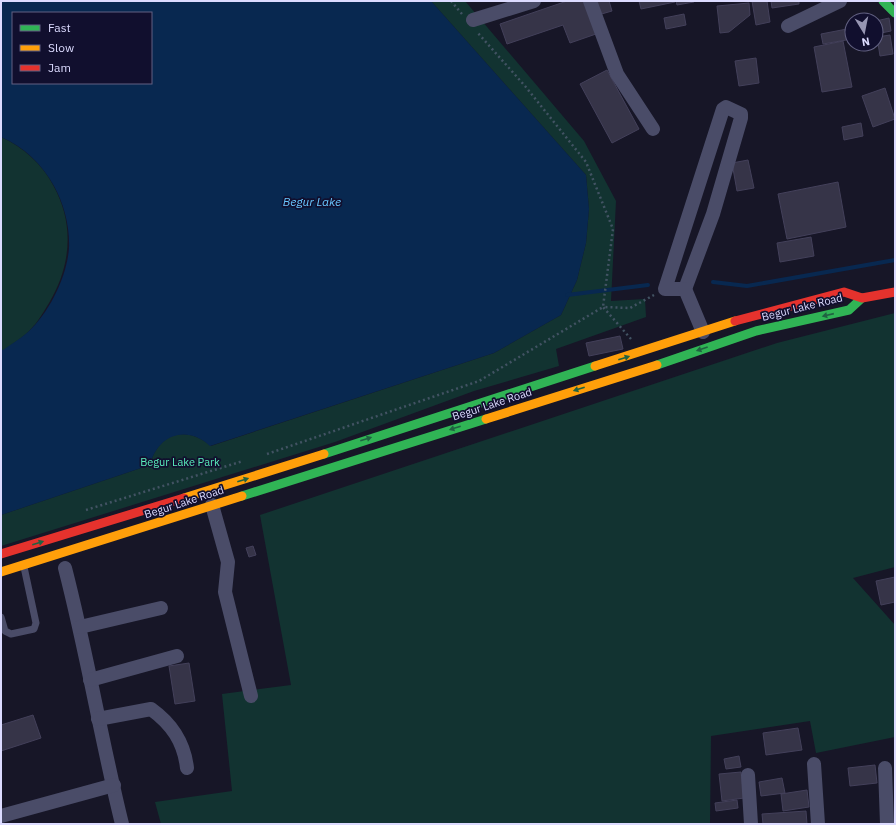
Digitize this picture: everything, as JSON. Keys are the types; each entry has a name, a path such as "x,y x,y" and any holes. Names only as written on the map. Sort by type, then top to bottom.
{"main road":[{"name":"Begur Lake Road","path":"1,554 22,557 212,505 669,361 756,331 849,310 862,298 844,292 751,316 643,352 433,418 22,557 1,572"},
{"path":"862,298 895,292"},
{"path":"664,345 669,361"},
{"path":"433,418 437,434"}],"street":[{"path":"471,22 534,1"},
{"path":"590,1 617,74 653,130"},
{"path":"788,26 840,1"},
{"path":"685,289 665,289 723,109 726,107 741,114 741,118 713,214 685,289 703,332"},
{"path":"212,505 228,562 225,592 251,696"},
{"path":"65,568 80,627 98,719 122,824"},
{"path":"80,627 161,608"},
{"path":"90,680 177,656"},
{"path":"98,719 150,708 159,715 177,734 186,753 187,768"},
{"path":"814,764 818,824"},
{"path":"885,768 887,824"},
{"path":"748,775 750,824"},
{"path":"1,816 114,785"}],"lane":[{"path":"1,617 5,631 11,634 34,629 36,623 22,557"}],"path":[{"path":"451,1 471,22 525,86 586,162 613,229 603,308 643,352"},
{"path":"266,454 479,381 603,308 630,308 665,289"}],"green space":[{"name":"Begur Lake Park","path":"431,1 465,1 584,141 616,201 611,301 645,299 646,317 556,349 559,366 474,391 335,442 1,546 1,515 150,465 154,454 166,439 183,434 202,439 211,446 494,353 561,315 577,280 586,243 589,209 586,175"},
{"path":"1,137 24,151 38,163 49,177 60,200 65,215 68,245 62,274 47,307 30,330 3,351 1,349"},
{"path":"895,313 895,567 853,578 895,625 895,737 816,753 810,721 711,736 710,824 161,824 155,802 232,791 222,694 291,685 260,515 777,343"}],"water":[{"name":"Begur Lake","path":"1,1 431,1 586,175 589,209 586,243 577,280 561,315 494,353 210,446 192,436 174,436 166,440 160,446 154,454 150,465 1,515 1,349 3,350 28,332 50,305 65,271 69,248 67,224 58,193 38,163 25,151 1,137"}],"building":[{"path":"567,1 585,1 596,34 570,43 563,25 507,44 500,24"},
{"path":"594,1 609,1 612,11 598,15"},
{"path":"639,1 674,1 675,2 641,9"},
{"path":"676,1 694,1 694,2 677,5"},
{"path":"752,1 767,1 770,22 756,25"},
{"path":"771,1 799,1 799,4 772,8"},
{"path":"749,3 750,15 729,32 720,33 717,6"},
{"path":"684,14 686,25 666,29 664,18"},
{"path":"889,18 891,31 884,32 884,19"},
{"path":"844,30 844,40 823,44 821,34"},
{"path":"890,35 893,54 880,56 879,52 884,52 884,36"},
{"path":"843,41 852,87 822,92 814,47"},
{"path":"756,58 759,83 739,86 735,61"},
{"path":"607,70 639,129 612,143 580,84"},
{"path":"885,88 895,119 873,127 862,96"},
{"path":"861,123 863,136 844,140 842,127"},
{"path":"748,160 754,188 737,191 732,163"},
{"path":"838,182 846,227 787,239 778,194"},
{"path":"811,237 814,256 780,262 777,243"},
{"path":"620,336 623,349 589,356 586,343"},
{"path":"253,546 256,555 249,557 246,548"},
{"path":"895,577 895,602 881,605 876,581"},
{"path":"189,663 195,701 175,704 169,666"},
{"path":"33,715 41,738 1,751 1,725"},
{"path":"798,728 802,750 766,755 763,733"},
{"path":"739,756 741,767 726,769 724,759"},
{"path":"875,765 877,783 850,786 848,768"},
{"path":"741,772 744,798 722,801 719,774"},
{"path":"782,778 785,793 761,796 759,782"},
{"path":"807,790 809,807 783,811 781,794"},
{"path":"737,800 738,808 716,811 715,803"},
{"path":"806,811 807,824 763,824 762,814"}],"waterway":[{"path":"713,282 747,286 895,260"},
{"path":"567,295 648,285"}],"traffic: fast":[{"path":"883,1 895,13"},
{"path":"657,365 756,331 849,310 862,298"},
{"path":"324,454 595,366"},
{"path":"242,496 486,419"}],"traffic: slow":[{"path":"595,366 735,321"},
{"path":"486,419 657,365"},
{"path":"184,498 324,454"},
{"path":"1,572 242,496"}],"traffic: jam":[{"path":"735,321 844,292 862,298 895,292"},
{"path":"1,554 184,498"}]}
